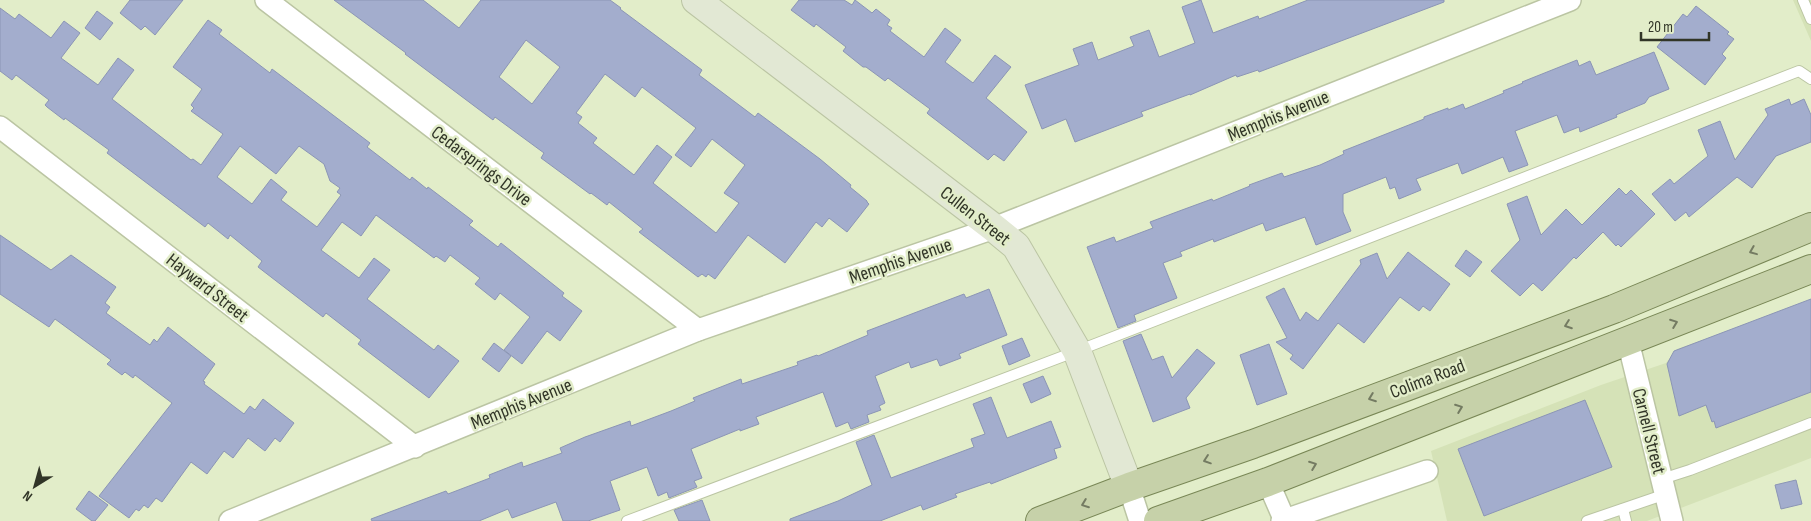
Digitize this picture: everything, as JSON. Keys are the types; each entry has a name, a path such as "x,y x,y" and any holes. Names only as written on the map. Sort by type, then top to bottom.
{"main road":[{"name":"Colima Road","path":"1040,521 1129,487 1252,444 1614,308 1811,227"},
{"name":"Colima Road","path":"1158,521 1268,482 1811,269"},
{"path":"1614,308 1628,341"},
{"path":"1252,444 1268,482"}],"street":[{"name":"Cedarsprings Drive","path":"266,0 698,330"},
{"name":"Cullen Street","path":"696,0 1016,246 1077,351 1129,487 1140,521"},
{"name":"Memphis Avenue","path":"230,521 698,330 994,228 1570,0"},
{"name":"Hayward Street","path":"0,127 415,447"},
{"name":"Carnell Street","path":"1628,341 1672,521"},
{"path":"1268,482 1284,521 1427,471"}],"lane":[{"path":"1803,0 1811,19"},
{"path":"627,521 1077,351 1799,71 1811,79"},
{"path":"1587,521 1623,509 1664,487 1690,470 1811,423"},
{"path":"1623,509 1626,521"}],"shaded area":[{"path":"1793,0 1811,0 1811,41"},
{"path":"1811,302 1811,458 1647,521 1447,521 1431,451 1601,385 1666,363 1677,349"}],"building":[{"path":"130,0 183,0 155,35 145,26 141,30 120,13"},
{"path":"334,0 423,0 459,28 481,0 610,0 702,70 699,75 755,117 758,113 820,159 851,185 850,187 869,204 847,232 829,218 822,227 816,222 785,263 748,235 715,279 708,274 706,277 702,274 698,277 639,232 643,229 609,202 607,205 590,194 541,158 544,153 495,117 493,120","holes":["526,40 560,67 532,104 499,77","605,74 635,97 642,87 696,128 675,155 691,167 712,139 745,165 724,193 739,203 716,233 653,183 672,157 657,145 634,175 593,143 597,138 578,123 582,117 576,113"]},
{"path":"799,0 844,0 852,5 855,0 872,13 876,9 890,20 887,25 892,28 890,31 924,57 945,28 961,40 945,62 973,83 995,55 1011,67 986,98 1027,132 1004,161 994,154 988,160 928,114 930,109 888,78 885,81 866,67 863,67 843,51 846,47 816,24 814,27 791,10"},
{"path":"1201,0 1213,33 1258,16 1259,19 1308,0 1444,0 1444,2 1259,72 1258,70 1237,77 1236,75 1190,95 1141,112 1143,116 1075,142 1066,119 1042,129 1025,85 1079,65 1073,49 1092,42 1098,60 1134,46 1130,37 1149,30 1159,57 1195,43 1182,7"},
{"path":"1696,6 1729,32 1727,34 1734,39 1722,54 1726,58 1705,85 1657,47 1683,14 1687,17"},
{"path":"0,8 15,19 19,14 51,38 64,21 80,33 61,58 98,85 118,58 134,70 112,99 191,160 193,159 201,165 223,134 191,111 194,108 191,105 202,89 173,67 208,20 222,30 219,34 270,73 272,69 370,143 367,147 410,180 412,177 427,189 428,187 473,221 469,225 498,247 501,243 564,293 562,296 582,311 560,341 547,331 522,364 504,350 530,317 500,293 495,300 475,284 480,278 450,255 445,262 436,256 434,258 376,215 361,236 342,222 321,250 359,278 374,258 390,270 367,299 434,350 438,345 459,361 429,398 358,344 361,340 326,313 323,317 258,267 262,261 230,235 228,239 208,223 205,227 107,153 109,150 47,107 45,105 49,100 16,75 12,80 0,71","holes":["240,146 276,174 299,146 324,164 330,181 340,188 337,192 341,195 317,227 281,200 287,192 271,179 252,204 217,177"]},
{"path":"97,11 113,23 100,40 85,28"},
{"path":"1654,52 1669,89 1649,97 1645,103 1616,115 1617,117 1580,132 1579,127 1564,133 1557,115 1515,131 1528,165 1509,172 1503,157 1462,174 1458,163 1416,179 1421,190 1399,199 1395,187 1390,189 1386,177 1343,194 1343,212 1351,231 1316,245 1305,217 1266,231 1263,223 1214,242 1213,239 1180,252 1182,256 1163,263 1177,298 1134,315 1136,321 1118,328 1087,247 1114,237 1116,242 1153,228 1150,222 1212,199 1213,201 1282,173 1284,177 1320,165 1344,154 1343,151 1424,119 1424,117 1463,104 1465,109 1504,93 1503,91 1522,82 1577,60 1579,66 1590,61 1596,75"},
{"path":"1789,99 1791,105 1804,99 1811,115 1811,142 1776,156 1752,188 1737,177 1689,217 1686,212 1675,221 1652,194 1670,179 1674,184 1708,156 1698,130 1720,121 1735,160 1768,115 1765,109"},
{"path":"1619,188 1626,195 1631,190 1655,214 1621,247 1618,244 1616,246 1603,232 1576,259 1574,257 1542,291 1533,283 1520,296 1491,271 1520,240 1507,204 1527,196 1541,235 1566,209 1582,225"},
{"path":"0,235 51,270 71,255 116,287 105,303 110,307 106,313 150,345 154,339 157,342 168,327 215,364 203,381 205,382 204,384 244,414 250,406 255,410 263,399 294,423 280,442 275,438 265,451 248,438 233,458 224,451 207,474 191,462 162,502 156,498 148,508 144,505 139,511 136,509 129,518 99,496 172,403 135,375 133,378 125,372 122,375 107,364 111,360 55,319 49,327 0,294"},
{"path":"1466,250 1482,262 1470,277 1455,266"},
{"path":"1408,252 1450,284 1430,311 1423,306 1419,311 1400,297 1364,343 1338,323 1303,369 1290,359 1293,355 1276,342 1287,338 1266,297 1284,288 1300,321 1306,312 1318,321 1361,264 1360,260 1377,253 1387,279"},
{"path":"989,289 1007,335 959,354 961,358 940,366 937,359 911,368 909,362 875,376 885,403 879,406 881,410 867,415 869,422 851,429 848,422 836,427 823,392 756,417 759,424 740,431 740,429 691,449 702,478 694,481 697,487 669,498 667,492 658,496 647,467 610,481 620,510 588,521 563,521 556,502 512,518 508,509 479,521 372,521 371,519 446,491 448,494 490,478 489,475 522,462 523,467 562,453 560,448 585,437 630,421 631,426 695,401 693,398 741,379 742,384 798,365 797,362 818,356 868,335 867,331 964,294 966,298"},
{"path":"1811,299 1811,392 1716,428 1706,405 1679,416 1667,364 1674,351"},
{"path":"1141,334 1152,360 1163,356 1172,378 1197,349 1215,363 1186,398 1190,408 1153,422 1123,341"},
{"path":"1022,338 1030,356 1009,365 1002,346"},
{"path":"494,343 511,356 499,372 482,359"},
{"path":"1269,344 1287,394 1257,405 1240,355"},
{"path":"1043,376 1051,394 1031,403 1023,384"},
{"path":"991,397 1007,438 1051,421 1061,447 1054,449 1057,458 991,484 990,482 955,494 957,497 923,510 921,505 880,521 790,521 790,519 838,501 872,485 856,442 874,435 891,478 974,447 971,439 985,434 973,404"},
{"path":"1585,400 1612,467 1484,516 1458,449"},
{"path":"1796,480 1802,504 1781,509 1775,485"},
{"path":"89,491 108,505 95,521 92,521 76,509"},
{"path":"702,500 710,521 679,521 674,510"}]}
